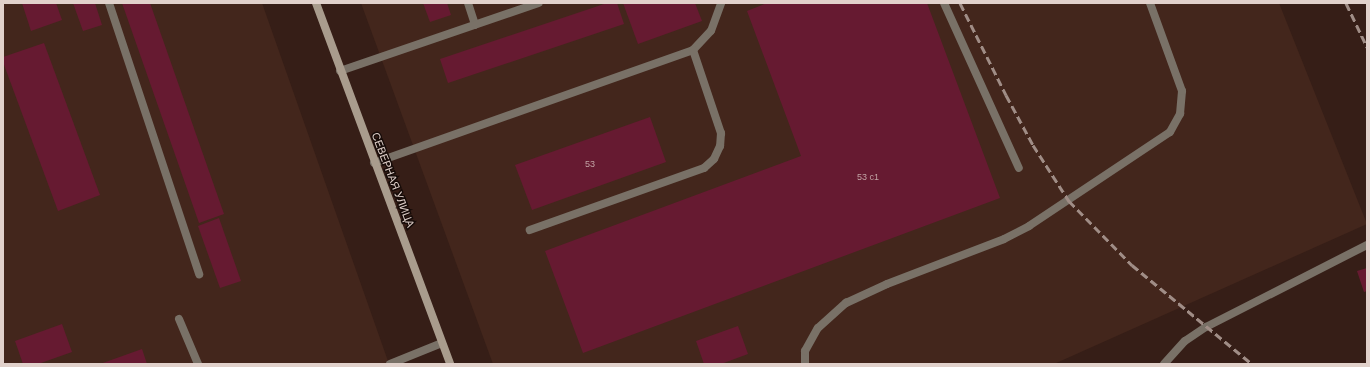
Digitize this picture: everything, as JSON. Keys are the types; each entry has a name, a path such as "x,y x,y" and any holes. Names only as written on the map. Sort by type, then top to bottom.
{"main road":[{"name":"СЕВЕРНАЯ УЛИЦА","path":"316,3 374,163 450,364"}],"lane":[{"path":"109,3 199,274"},
{"path":"468,3 475,25"},
{"path":"340,71 539,3"},
{"path":"374,163 693,50 711,31 721,3"},
{"path":"944,3 1019,168"},
{"path":"805,364 805,351 818,328 846,303 887,284 1004,239 1030,226 1170,132 1180,114 1182,92 1150,3"},
{"path":"530,230 704,168 714,159 720,146 721,133 693,50"},
{"path":"1164,364 1186,341 1206,327 1367,245"},
{"path":"180,319 198,364"},
{"path":"390,364 442,343"}],"shaded area":[{"path":"3,3 262,3 389,364 3,364"},
{"path":"361,3 1279,3 1367,224 1054,364 493,364"}],"building":[{"path":"22,3 56,3 62,20 31,31"},
{"path":"73,3 95,3 102,25 83,31"},
{"path":"122,3 150,3 224,214 199,223"},
{"path":"423,3 447,3 451,15 430,22"},
{"path":"607,3 617,3 624,24 448,83 440,59"},
{"path":"623,3 695,3 702,21 638,44"},
{"path":"767,3 927,3 1000,198 583,353 545,251 801,156 747,11"},
{"path":"44,43 100,195 58,211 3,62 3,57"},
{"path":"650,117 666,162 532,210 515,165"},
{"path":"219,218 241,281 220,288 198,226"},
{"path":"1367,268 1367,291 1364,292 1357,271"},
{"path":"62,324 72,352 38,364 23,364 15,341"},
{"path":"738,326 748,354 721,364 704,364 696,341"},
{"path":"142,349 147,364 100,364"}],"railway":[{"path":"960,3 1033,145 1069,201 1132,265 1252,364"},
{"path":"1346,3 1367,47"}]}
